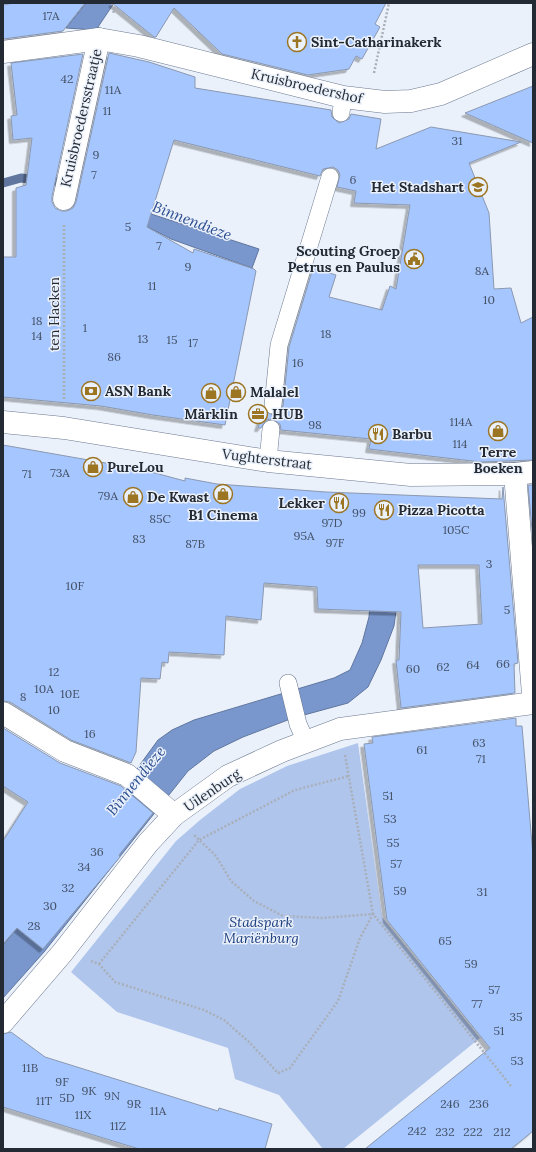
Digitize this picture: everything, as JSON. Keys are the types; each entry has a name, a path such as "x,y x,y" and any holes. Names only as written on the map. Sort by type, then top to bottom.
{"street":[{"name":"Kruisbroedershof","path":"99,39 139,46 342,105 411,101 441,94 533,54"},
{"name":"Kruisbroedersstraatje","path":"3,52 99,39 64,199"},
{"name":"Vughterstraat","path":"3,422 64,428 268,461 411,475 524,473"},
{"path":"524,473 533,694"},
{"name":"Uilenburg","path":"3,1022 63,952 148,843 170,811 228,776 302,733 533,703"},
{"path":"4,717 65,751 127,775 170,811"}],"lane":[{"path":"273,405 280,345 330,177"},
{"path":"268,461 271,429"},
{"path":"288,683 302,733"}],"path":[{"path":"342,105 373,80 389,3"},
{"name":"ten Hacken","path":"64,199 64,428"},
{"path":"340,729 373,914 511,1086"},
{"path":"100,964 200,840 296,790 349,776"},
{"path":"170,811 216,856 231,882 254,901 283,916 323,918 373,914"},
{"path":"63,952 100,964 115,982 204,1010 224,1020 249,1042 278,1073 290,1068 338,1001 360,938 373,914"}],"green space":[{"name":"Stadspark Mariënburg","path":"358,743 382,917 480,1038 343,1149 323,1149 279,1095 235,1079 228,1048 117,1012 71,972 176,841 200,820 240,789 287,766"}],"water":[{"path":"86,3 114,3 96,30 66,28"},
{"path":"148,213 259,249 252,268 171,239 144,225"},
{"path":"372,579 400,581 394,626 381,660 368,687 348,703 293,718 243,737 214,751 188,771 44,952 3,998 3,945 116,806 139,766 158,740 172,730 194,720 334,678 350,670 362,643 369,617"}],"building":[{"path":"14,3 85,3 63,31 3,39 3,5"},
{"name":"Sint-Catharinakerk","path":"112,3 386,3 375,24 380,27 362,59 356,56 349,69 308,75 222,54 174,8 156,37 154,37"},
{"path":"109,53 149,62 195,77 195,88 331,110 332,117 339,123 349,119 351,114 381,119 376,149 431,127 521,142 469,163 489,213 494,289 511,288 521,323 533,317 533,460 481,462 369,449 371,439 281,430 280,424 272,419 266,420 261,428 258,428 264,409 272,415 277,414 283,406 289,347 313,268 336,275 329,297 382,310 390,286 396,289 410,205 354,203 356,191 337,187 340,175 338,170 333,167 323,169 320,176 174,140 147,227 193,253 194,249 254,269 256,271 225,425 101,406 3,397 3,257 16,257 16,188 26,185 32,138 13,140 11,116 17,115 11,63 83,54 52,196 52,202 55,208 61,211 67,211 73,208 76,202"},
{"path":"533,86 533,143 465,113"},
{"path":"3,445 140,469 185,481 185,478 217,484 326,492 502,499 503,487 518,663 514,664 515,693 401,708 396,660 399,660 401,612 318,609 317,587 264,583 261,620 226,616 224,655 169,652 168,663 162,662 160,679 141,678 136,752 131,763 71,740 10,702 3,701","holes":["418,565 479,565 482,624 423,628"]},
{"path":"528,485 533,485 533,541"},
{"path":"516,718 516,726 522,726 533,856 533,1131 511,1149 365,1149 490,1048 387,920 364,744 373,743 372,737"},
{"path":"3,728 60,763 121,786 153,813 119,855 120,857 43,949 17,928 3,944 3,841 28,802 3,786"},
{"path":"11,1032 45,1057 218,1111 219,1108 272,1124 265,1149 139,1149 3,1107 3,1034"}],"waterway":[{"name":"Binnendieze","path":"3,183 21,178 60,182"}],"place":[{"name":"Sint-Catharinakerk","path":"297,42"},
{"name":"Het Stadshart","path":"478,187"},
{"name":"Scouting Groep Petrus en Paulus","path":"414,259"},
{"name":"ASN Bank","path":"91,391"},
{"name":"Malalel","path":"236,392"},
{"name":"Märklin","path":"211,393"},
{"name":"HUB","path":"258,414"},
{"name":"Terre Boeken","path":"498,431"},
{"name":"Barbu","path":"378,434"},
{"name":"PureLou","path":"93,467"},
{"name":"B1 Cinema","path":"223,494"},
{"name":"De Kwast","path":"133,497"},
{"name":"Lekker","path":"339,503"},
{"name":"Pizza Picotta","path":"384,510"}]}
